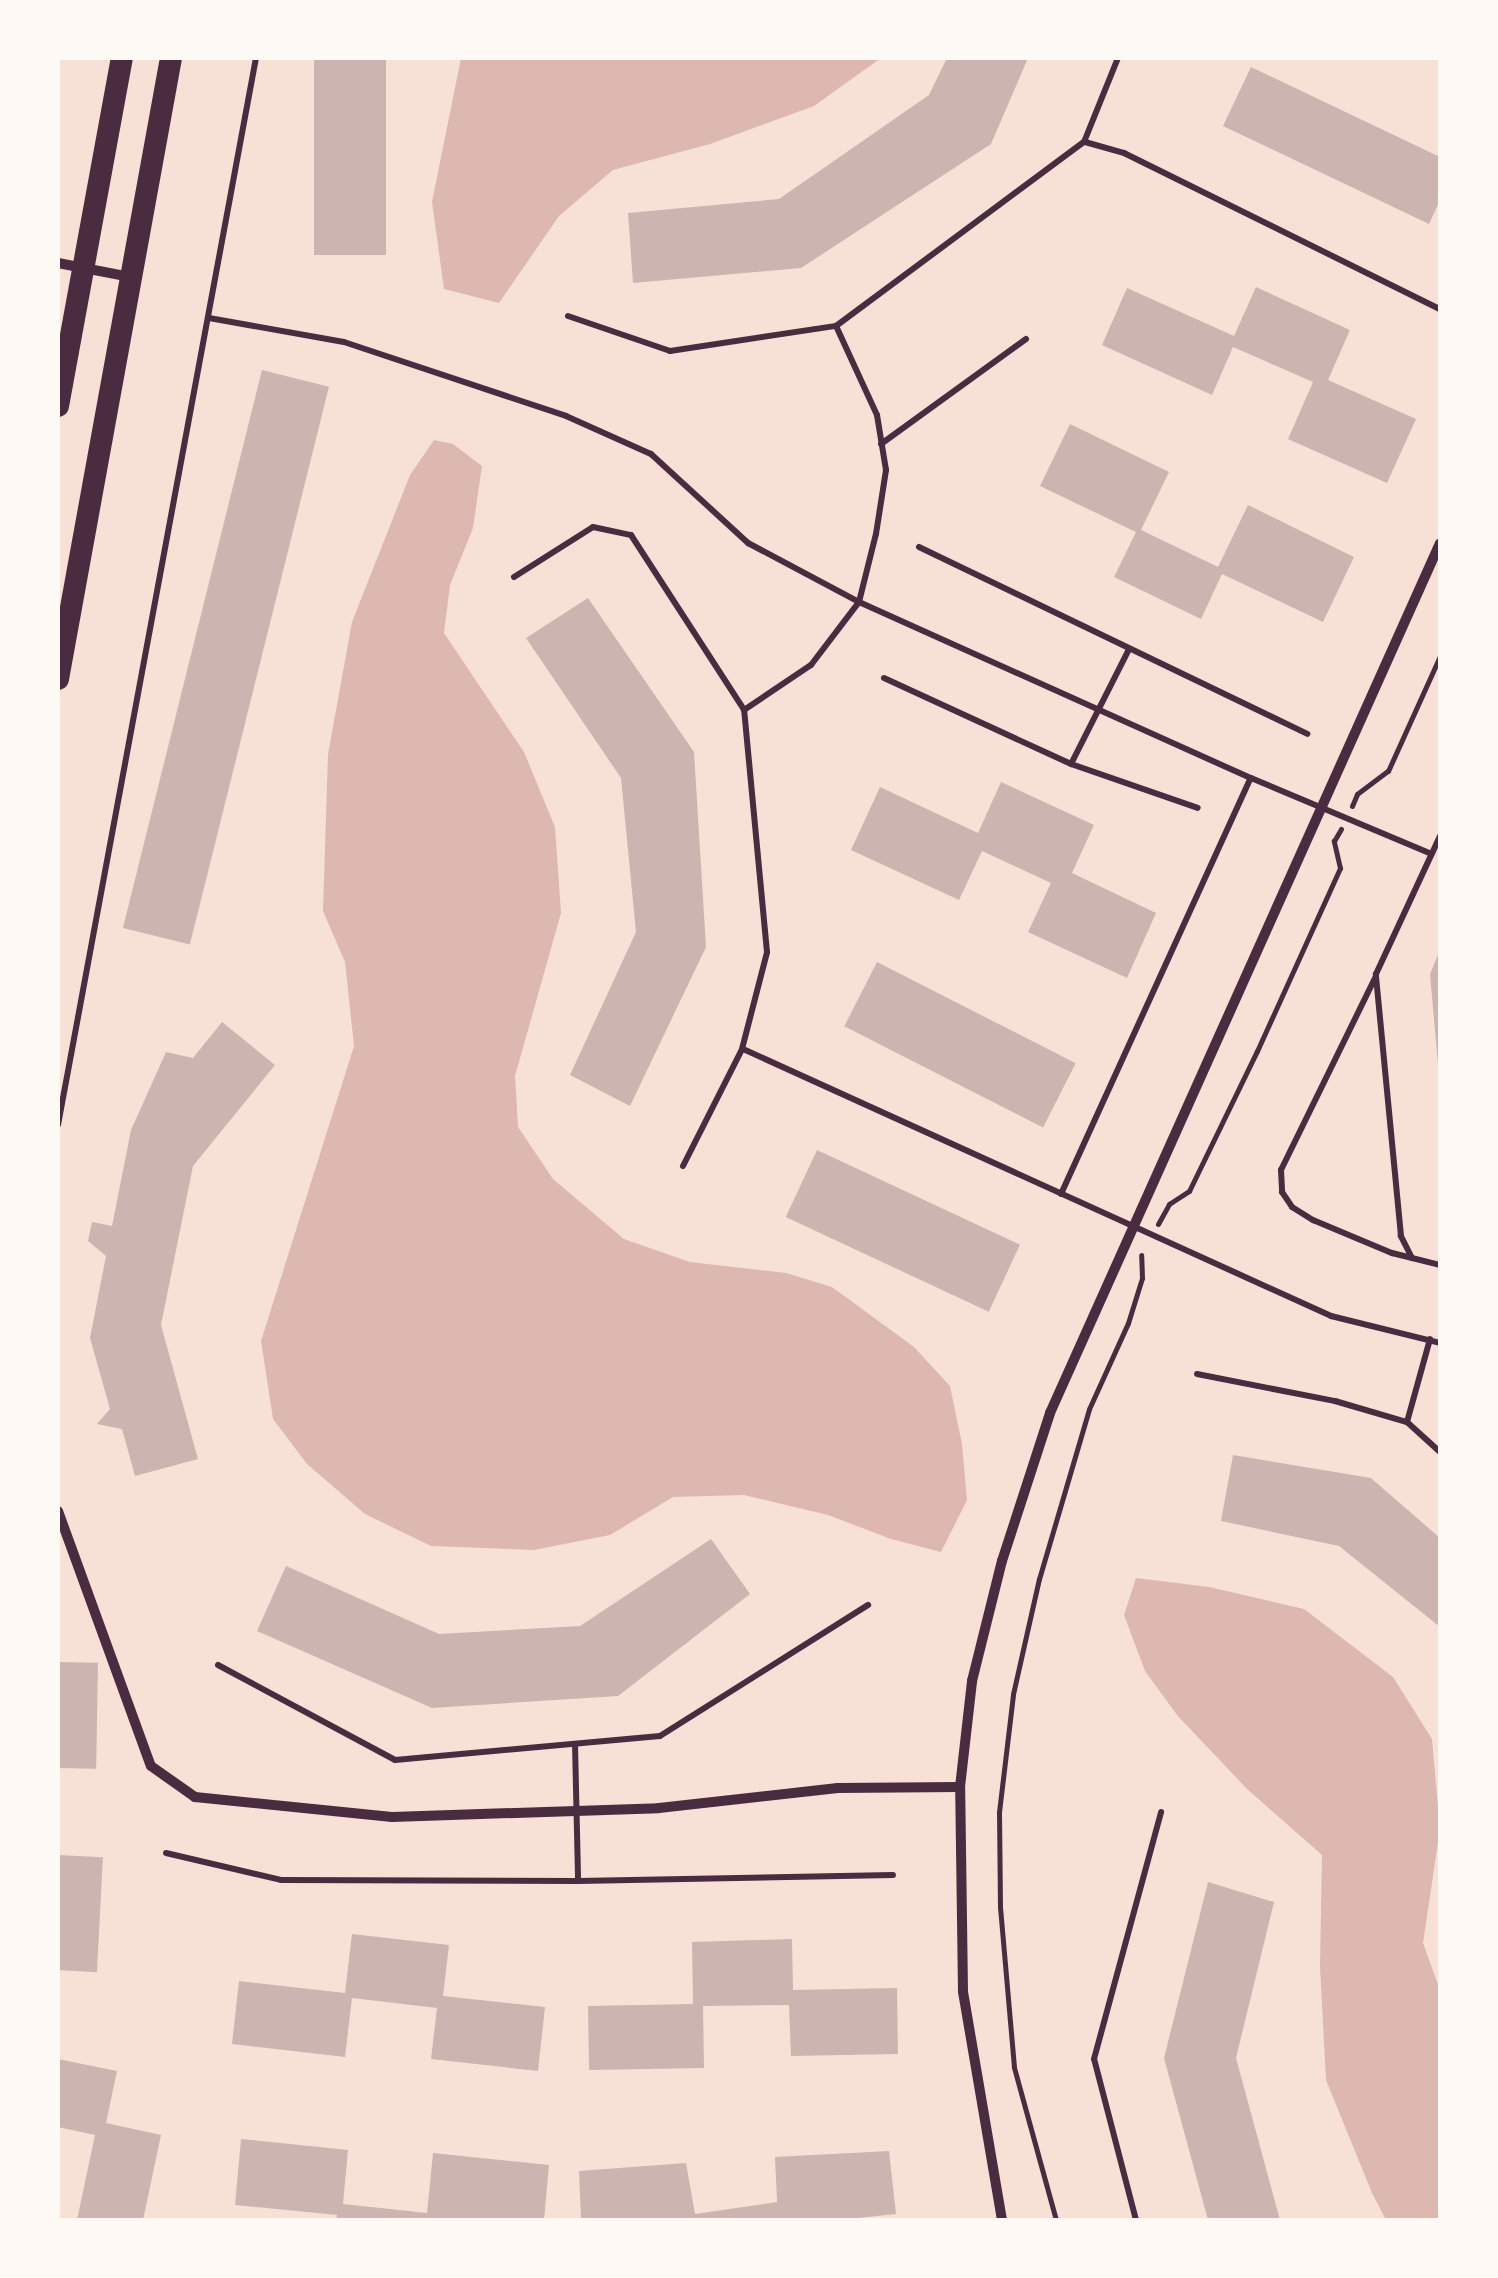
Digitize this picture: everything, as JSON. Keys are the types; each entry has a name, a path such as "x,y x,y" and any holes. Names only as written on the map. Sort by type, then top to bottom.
{"main road":[{"path":"58,406 122,58"},
{"path":"58,679 171,58"}],"street":[{"path":"58,262 131,277"},
{"path":"1002,2220 963,1991 960,1787 972,1680 1002,1560 1050,1414 1440,544"},
{"path":"58,1512 151,1766 195,1797 392,1817 660,1808 838,1788 960,1787"}],"lane":[{"path":"58,1125 256,58"},
{"path":"568,316 670,351 836,326 1084,142 1118,58"},
{"path":"1084,142 1124,153 1440,309"},
{"path":"209,318 344,342 566,416 650,454 748,543 859,602 1251,778 1432,854"},
{"path":"744,710 811,664 859,602 883,486 882,444 877,415 836,326"},
{"path":"882,444 1026,339"},
{"path":"514,577 593,528 631,536 744,710 768,952 742,1049 682,1166"},
{"path":"918,548 1307,734"},
{"path":"1071,764 1128,649"},
{"path":"884,678 1071,764 1198,808"},
{"path":"1061,1194 1251,778"},
{"path":"1440,836 1281,1170 1282,1192 1292,1207 1312,1220 1392,1253 1440,1265"},
{"path":"1376,974 1401,1236 1412,1258"},
{"path":"742,1049 1331,1316 1440,1342"},
{"path":"1407,1422 1430,1339"},
{"path":"1197,1374 1335,1401 1407,1422 1440,1452"},
{"path":"218,1665 394,1760 575,1744 660,1736 868,1605"},
{"path":"575,1744 578,1881"},
{"path":"1136,2220 1094,2059 1162,1812"},
{"path":"166,1853 281,1880 578,1881 893,1874"}],"path":[{"path":"1357,794 1388,771 1440,656"},
{"path":"1169,1204 1189,1191 1257,1051 1340,868 1334,841"},
{"path":"1056,2220 1014,2067 1000,1907 998,1812 1013,1694 1039,1579 1089,1409 1138,1293 1141,1249"}],"shaded area":[{"path":"461,58 881,58 814,106 710,144 613,170 559,216 499,303 444,289 432,202"},
{"path":"434,440 453,444 482,466 473,528 450,585 444,633 524,752 555,827 561,913 515,1076 518,1127 553,1179 624,1239 690,1262 786,1273 832,1287 914,1347 950,1386 962,1444 967,1500 941,1552 891,1539 828,1515 744,1495 673,1497 610,1535 534,1550 431,1546 365,1514 307,1464 273,1419 261,1341 354,1046 345,962 323,911 328,754 352,622 410,475"},
{"path":"1136,1578 1209,1587 1304,1609 1393,1677 1432,1739 1440,1829 1423,1943 1440,1990 1440,2220 1386,2220 1372,2193 1326,2080 1320,1967 1322,1855 1247,1789 1177,1715 1145,1671 1124,1615"}],"building":[{"path":"314,58 386,58 386,255 314,255"},
{"path":"947,58 1028,58 991,144 801,268 633,283 628,213 779,199 929,95"},
{"path":"1251,67 1440,157 1440,200 1429,224 1223,126"},
{"path":"1256,287 1350,330 1328,380 1416,419 1387,483 1288,439 1313,382 1233,347 1212,395 1102,345 1127,288 1234,336"},
{"path":"262,370 329,387 190,945 123,928"},
{"path":"1070,424 1169,472 1141,530 1218,567 1248,505 1354,557 1323,622 1222,574 1201,619 1114,577 1136,532 1040,486"},
{"path":"588,598 694,752 706,947 630,1106 570,1075 636,932 621,778 526,638"},
{"path":"1001,782 1094,825 1072,873 1156,913 1127,978 1028,932 1051,883 982,851 959,900 851,850 880,787 978,833"},
{"path":"1440,950 1440,1064 1438,1064 1430,974"},
{"path":"877,962 1076,1063 1043,1127 844,1026"},
{"path":"222,1022 275,1065 193,1166 161,1325 198,1459 135,1476 122,1429 97,1424 110,1409 90,1338 106,1256 88,1241 92,1222 112,1226 131,1130 166,1052 193,1058"},
{"path":"817,1150 1020,1245 989,1312 786,1217"},
{"path":"1233,1455 1371,1478 1440,1538 1440,1627 1339,1546 1221,1521"},
{"path":"711,1539 750,1594 618,1696 432,1708 257,1631 286,1566 439,1634 580,1626"},
{"path":"58,1662 98,1663 96,1769 58,1768"},
{"path":"58,1855 103,1857 97,1972 58,1970"},
{"path":"1208,1882 1274,1902 1236,2058 1280,2220 1208,2220 1164,2058"},
{"path":"352,1934 449,1945 443,1996 545,2007 538,2071 431,2059 437,2008 352,1998 345,2057 232,2044 239,1981 345,1993"},
{"path":"792,1939 793,1990 897,1988 898,2054 791,2056 789,2005 703,2006 704,2068 589,2070 588,2006 693,2004 692,1942"},
{"path":"58,2059 117,2071 106,2123 161,2135 143,2220 77,2220 95,2135 58,2127"},
{"path":"241,2139 348,2150 343,2204 427,2213 433,2153 549,2165 544,2220 336,2220 337,2215 235,2205"},
{"path":"889,2151 896,2214 840,2220 581,2220 579,2171 686,2163 695,2214 777,2202 775,2157"}]}
